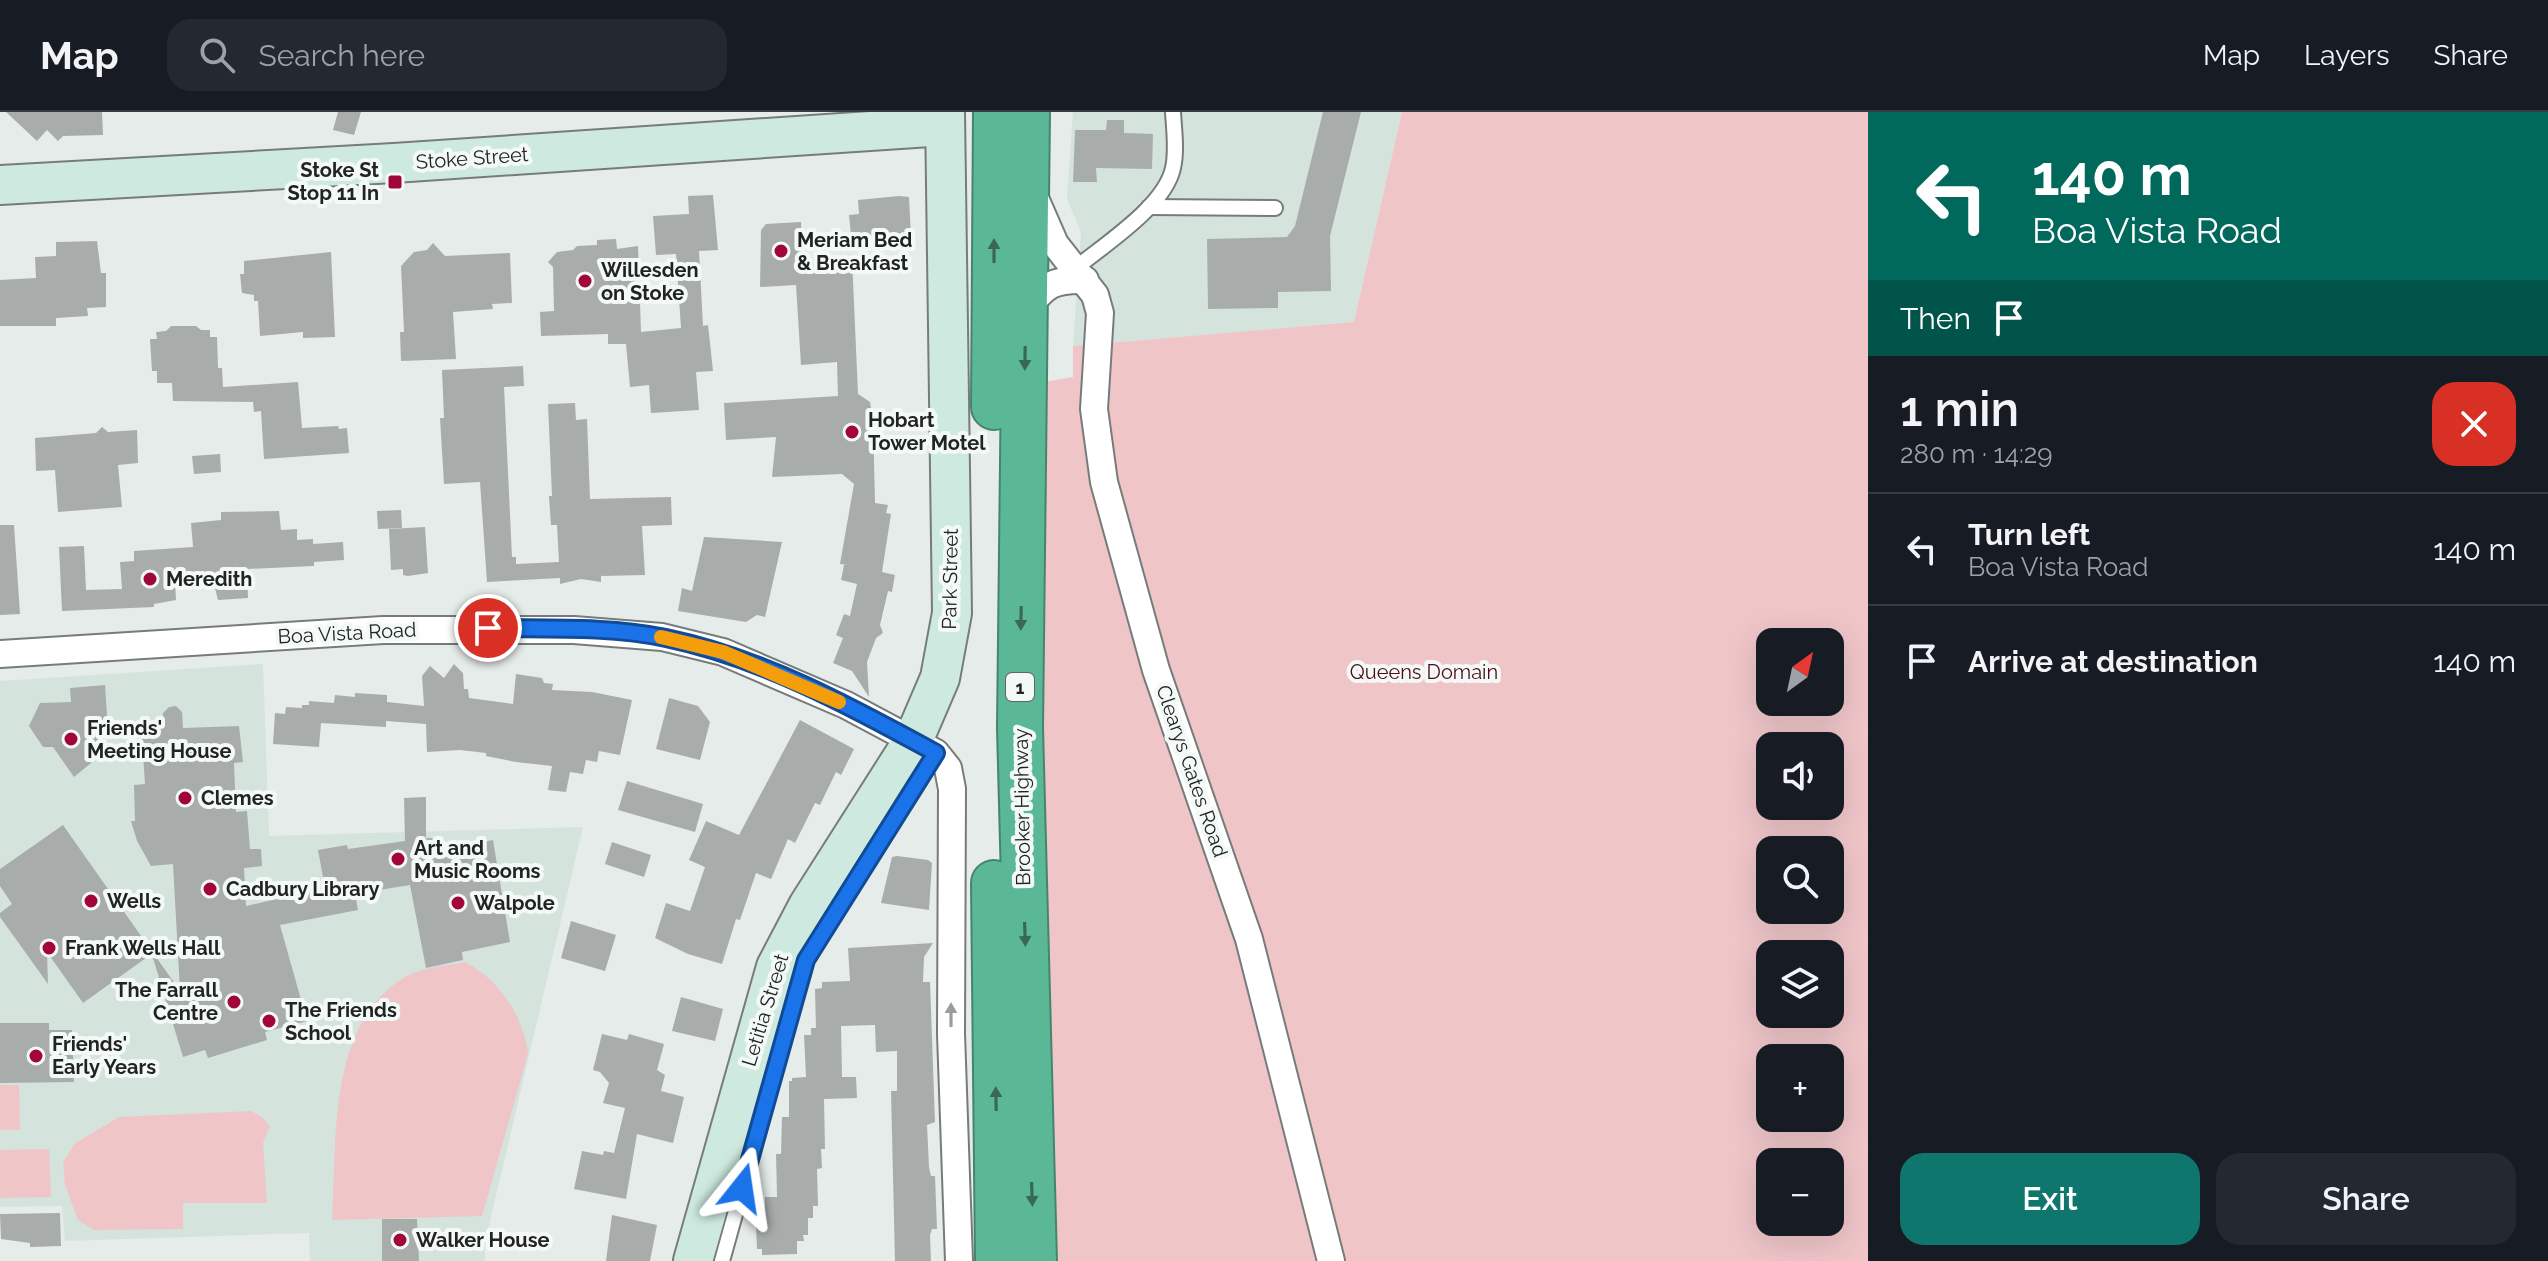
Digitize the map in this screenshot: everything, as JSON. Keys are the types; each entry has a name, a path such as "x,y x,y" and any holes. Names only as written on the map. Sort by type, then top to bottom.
{"highway":[{"name":"Brooker Highway","path":"996,112 993,721 998,1261"},
{"name":"Brooker Highway","path":"1027,112 1020,728 1034,1261"}],"street":[{"name":"Stoke Street","path":"0,185 383,164 945,119"},
{"name":"Park Street","path":"925,736 952,613 945,119"},
{"name":"Clearys Gates Road","path":"1027,169 1044,222 1055,244 1095,295 1100,313 1094,409 1108,497 1156,670 1249,939 1331,1261"},
{"path":"1025,311 1041,290 1080,274"},
{"name":"Boa Vista Road","path":"0,654 398,629 574,630 662,637 723,652 925,736"},
{"name":"Letitia Street","path":"693,1261 776,967 803,916 925,736"},
{"path":"925,736 948,768 952,789 951,1034 959,1261"}],"lane":[{"path":"1080,274 1149,207 1165,187 1173,167 1173,112"},
{"path":"1149,207 1275,208"},
{"name":"Letitia Street","path":"722,1261 806,960 925,736"}],"shaded area":[{"path":"1073,112 1402,112 1354,322 1073,346 1081,232 1067,199"},
{"name":"The Friends School","path":"263,664 269,836 583,827 485,1242 485,1261 310,1261 309,1233 65,1241 62,1206 0,1207 0,681"}],"green space":[{"name":"Queens Domain","path":"1402,112 1868,112 1868,1261 1058,1261 1034,739 1044,382 1073,377 1073,346 1354,322"},
{"path":"465,962 489,978 508,1000 521,1026 528,1054 482,1216 332,1220 340,1089 359,1027 376,1001 400,980 424,970"},
{"path":"0,1085 19,1085 20,1130 0,1130"},
{"path":"251,1111 270,1126 263,1143 267,1203 183,1203 183,1229 94,1230 78,1220 65,1185 63,1163 74,1144 119,1117"},
{"path":"49,1149 51,1197 0,1198 0,1150"}],"building":[{"path":"6,112 102,112 103,135 63,136 58,141 47,130 37,141"},
{"path":"338,112 361,112 354,135 333,130"},
{"path":"1323,112 1361,112 1330,236 1331,291 1278,292 1278,308 1208,309 1207,239 1287,237 1295,226"},
{"path":"1107,120 1124,120 1124,133 1153,134 1152,169 1096,168 1097,182 1073,182 1075,130 1106,130"},
{"path":"713,195 718,250 699,251 703,326 708,325 713,371 696,372 699,410 651,413 649,385 630,387 626,344 608,344 608,334 541,336 540,312 554,311 553,267 548,262 557,252 573,250 577,246 597,245 597,240 616,239 617,249 638,246 641,332 681,328 676,254 656,255 653,216 689,214 688,196"},
{"path":"909,197 911,237 852,245 849,215 859,214 858,200"},
{"path":"801,222 802,260 852,258 858,394 870,402 873,420 875,503 888,505 886,513 891,514 882,572 895,575 880,625 883,633 876,638 867,662 869,697 852,671 833,663 843,638 836,635 844,614 850,616 857,584 841,580 844,565 848,565 840,564 854,484 842,474 772,477 776,437 726,440 724,403 838,396 837,362 801,365 796,285 760,287 761,230 766,224"},
{"path":"97,241 101,273 106,273 106,307 87,308 88,316 56,318 56,326 0,326 0,280 36,278 35,257 56,256 56,242"},
{"path":"433,243 445,256 510,253 512,303 492,304 493,309 453,312 456,359 401,361 400,332 404,332 401,266 414,252 427,250"},
{"path":"331,252 335,337 303,338 303,332 260,336 258,301 254,301 254,295 242,293 240,274 244,274 244,261"},
{"path":"171,326 196,326 201,330 210,330 210,337 217,337 218,368 222,368 223,387 298,382 302,428 347,428 349,453 264,459 261,411 254,412 253,402 173,401 172,383 157,383 157,371 152,371 150,339 157,339 156,332 166,331"},
{"path":"523,366 524,386 504,387 512,557 516,557 516,564 559,562 557,525 551,525 548,404 575,403 576,420 587,419 590,499 671,497 672,525 642,526 645,575 601,576 601,582 581,579 560,584 560,578 487,582 480,482 444,484 440,418 444,418 442,370"},
{"path":"102,427 108,432 137,430 138,463 118,465 122,507 58,512 55,470 36,471 35,438 96,433"},
{"path":"220,454 221,472 194,474 192,456"},
{"path":"401,510 402,528 378,529 377,511"},
{"path":"279,511 281,530 297,529 297,540 313,539 313,544 343,542 344,560 314,562 314,566 247,569 248,598 218,600 213,580 175,582 176,600 154,604 154,607 62,611 59,547 84,546 86,590 122,589 120,562 134,561 134,551 193,547 191,523 221,520 221,512"},
{"path":"0,525 14,525 20,614 0,615"},
{"path":"425,527 428,573 408,576 403,575 403,569 391,570 389,529"},
{"path":"704,537 782,542 765,617 757,615 746,622 678,611 682,588 692,591"},
{"path":"454,664 463,673 464,689 468,689 469,698 513,704 516,674 542,678 544,683 553,684 552,690 592,692 632,700 620,755 599,751 597,762 586,760 583,774 570,772 566,792 548,790 552,766 460,750 427,752 426,724 386,721 386,727 321,723 319,747 273,744 275,713 285,714 286,707 302,708 302,705 309,705 309,701 334,703 335,695 355,697 355,693 387,695 387,702 424,706 422,676 430,666 444,678"},
{"name":"Friends' Meeting House","path":"105,685 108,731 91,763 74,777 53,747 43,747 29,726 40,703 71,702 70,688"},
{"path":"669,698 698,706 710,722 700,760 656,749"},
{"path":"176,706 182,712 183,728 239,726 243,762 234,763 236,812 247,811 250,849 261,849 262,866 244,868 246,906 325,888 318,850 405,841 404,798 426,797 426,838 432,838 434,844 444,842 445,849 493,840 510,942 462,952 463,960 426,968 410,885 355,894 358,910 280,925 307,1021 265,1032 267,1040 208,1058 205,1050 183,1057 153,958 156,957 180,991 173,864 151,866 137,841 131,821 135,821 134,785 145,784 142,740 137,740 136,721 163,720 163,713 169,707"},
{"path":"800,720 854,749 841,775 836,772 820,805 815,803 795,843 788,839 771,879 756,873 740,920 736,919 722,964 688,954 655,938 666,903 690,911 705,867 689,860 706,821 739,835"},
{"path":"627,781 703,804 695,832 618,810"},
{"path":"63,825 153,953 83,1003 47,952 48,984 0,917 0,913 12,904 0,886 0,869"},
{"path":"612,842 651,855 644,877 605,864"},
{"path":"892,857 932,863 929,910 881,903"},
{"path":"571,921 616,935 605,971 561,958"},
{"path":"933,943 924,957 923,982 930,982 935,1122 927,1125 929,1167 931,1176 935,1176 937,1229 932,1229 930,1235 931,1261 895,1261 891,1091 897,1091 897,1051 876,1052 875,1025 841,1026 842,1077 856,1077 857,1098 824,1099 825,1149 821,1149 822,1168 817,1169 818,1206 813,1206 813,1218 808,1218 808,1235 803,1235 804,1241 797,1241 797,1254 762,1255 762,1249 757,1249 756,1226 765,1226 765,1197 777,1197 776,1154 781,1154 782,1117 789,1117 789,1081 806,1077 804,1035 811,1035 811,1028 816,1028 815,989 822,988 822,982 850,981 848,948"},
{"path":"681,997 723,1009 715,1041 672,1031"},
{"name":"Friends' Early Years","path":"0,1023 49,1023 49,1030 72,1030 74,1082 0,1083"},
{"path":"602,1034 627,1040 629,1034 664,1044 657,1070 665,1075 661,1091 684,1097 673,1143 637,1134 626,1199 574,1189 582,1151 603,1155 604,1151 614,1153 625,1108 603,1103 609,1083 600,1072 593,1070"},
{"path":"60,1213 61,1246 30,1247 30,1243 1,1239 0,1214"},
{"path":"612,1215 657,1225 650,1261 606,1261"},
{"name":"Walker House","path":"382,1219 417,1219 419,1261 382,1261"}],"slow traffic":[{"path":"661,637 723,652 839,702"}],"place":[{"name":"Stoke St Stop 11 In","path":"395,182"},
{"name":"Meriam Bed & Breakfast","path":"781,251"},
{"name":"Willesden on Stoke","path":"585,281"},
{"name":"Hobart Tower Motel","path":"852,432"},
{"name":"Meredith","path":"150,579"},
{"name":"Friends' Meeting House","path":"71,739"},
{"name":"Clemes","path":"185,798"},
{"name":"Art and Music Rooms","path":"398,859"},
{"name":"Cadbury Library","path":"210,889"},
{"name":"Wells","path":"91,901"},
{"name":"Walpole","path":"458,903"},
{"name":"Frank Wells Hall","path":"49,948"},
{"name":"The Farrall Centre","path":"234,1002"},
{"name":"The Friends School","path":"269,1021"},
{"name":"Friends' Early Years","path":"36,1056"},
{"name":"Walker House","path":"400,1240"}],"route":[{"path":"488,628 574,630 662,637 723,652 846,705 936,753 806,960 742,1188"}]}
